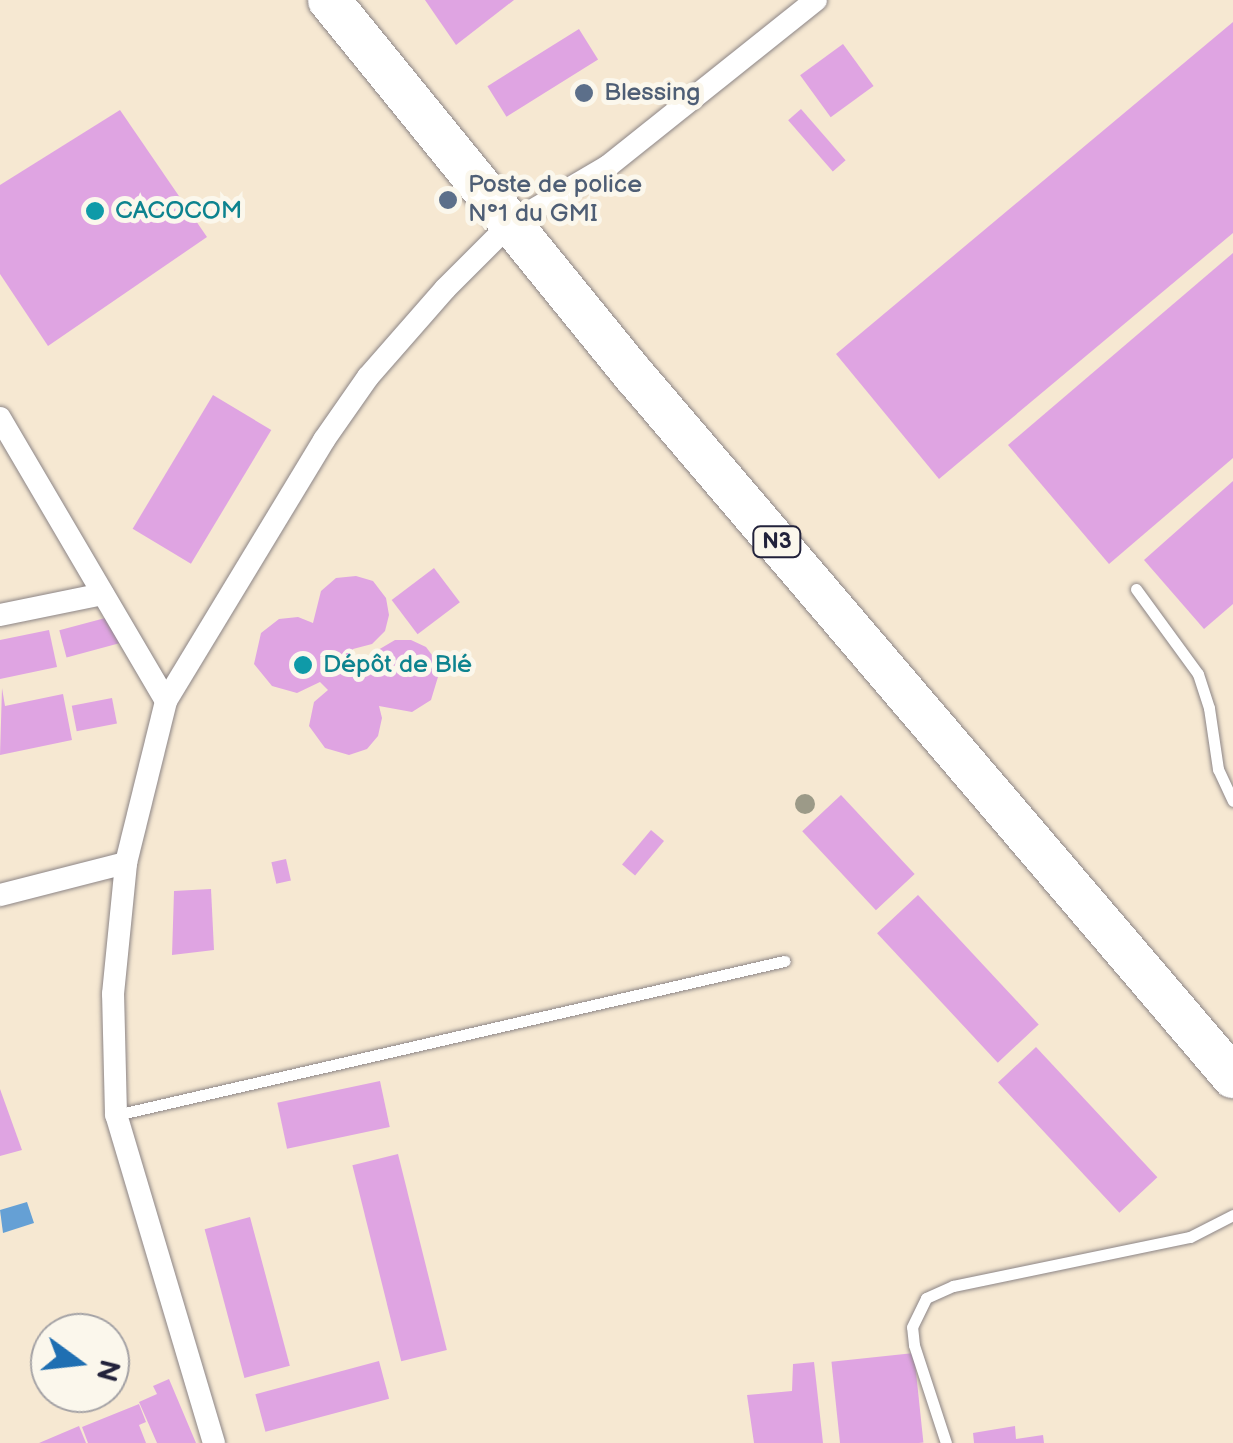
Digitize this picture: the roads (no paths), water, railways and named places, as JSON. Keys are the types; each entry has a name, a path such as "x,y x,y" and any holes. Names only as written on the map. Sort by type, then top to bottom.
{"highway":[{"name":"N3","path":"328,0 634,374 1233,1077"}],"street":[{"path":"214,1443 116,1115 114,994 126,863 166,702 324,440 368,377 511,222 608,166 816,0"},
{"path":"0,418 166,702"},
{"path":"0,615 103,594"},
{"path":"0,895 126,863"}],"lane":[{"path":"1136,589 1198,674 1209,708 1218,769 1233,801"},
{"path":"116,1115 784,961"},
{"path":"946,1443 914,1346 912,1327 926,1298 953,1286 1190,1238 1233,1215"}],"water":[{"path":"27,1202 34,1223 3,1233 0,1210"}],"place":[{"name":"Blessing","path":"584,93"},
{"name":"Poste de police N°1 du GMI","path":"448,200"},
{"name":"CACOCOM","path":"95,211"},
{"name":"Dépôt de Blé","path":"303,665"}]}
